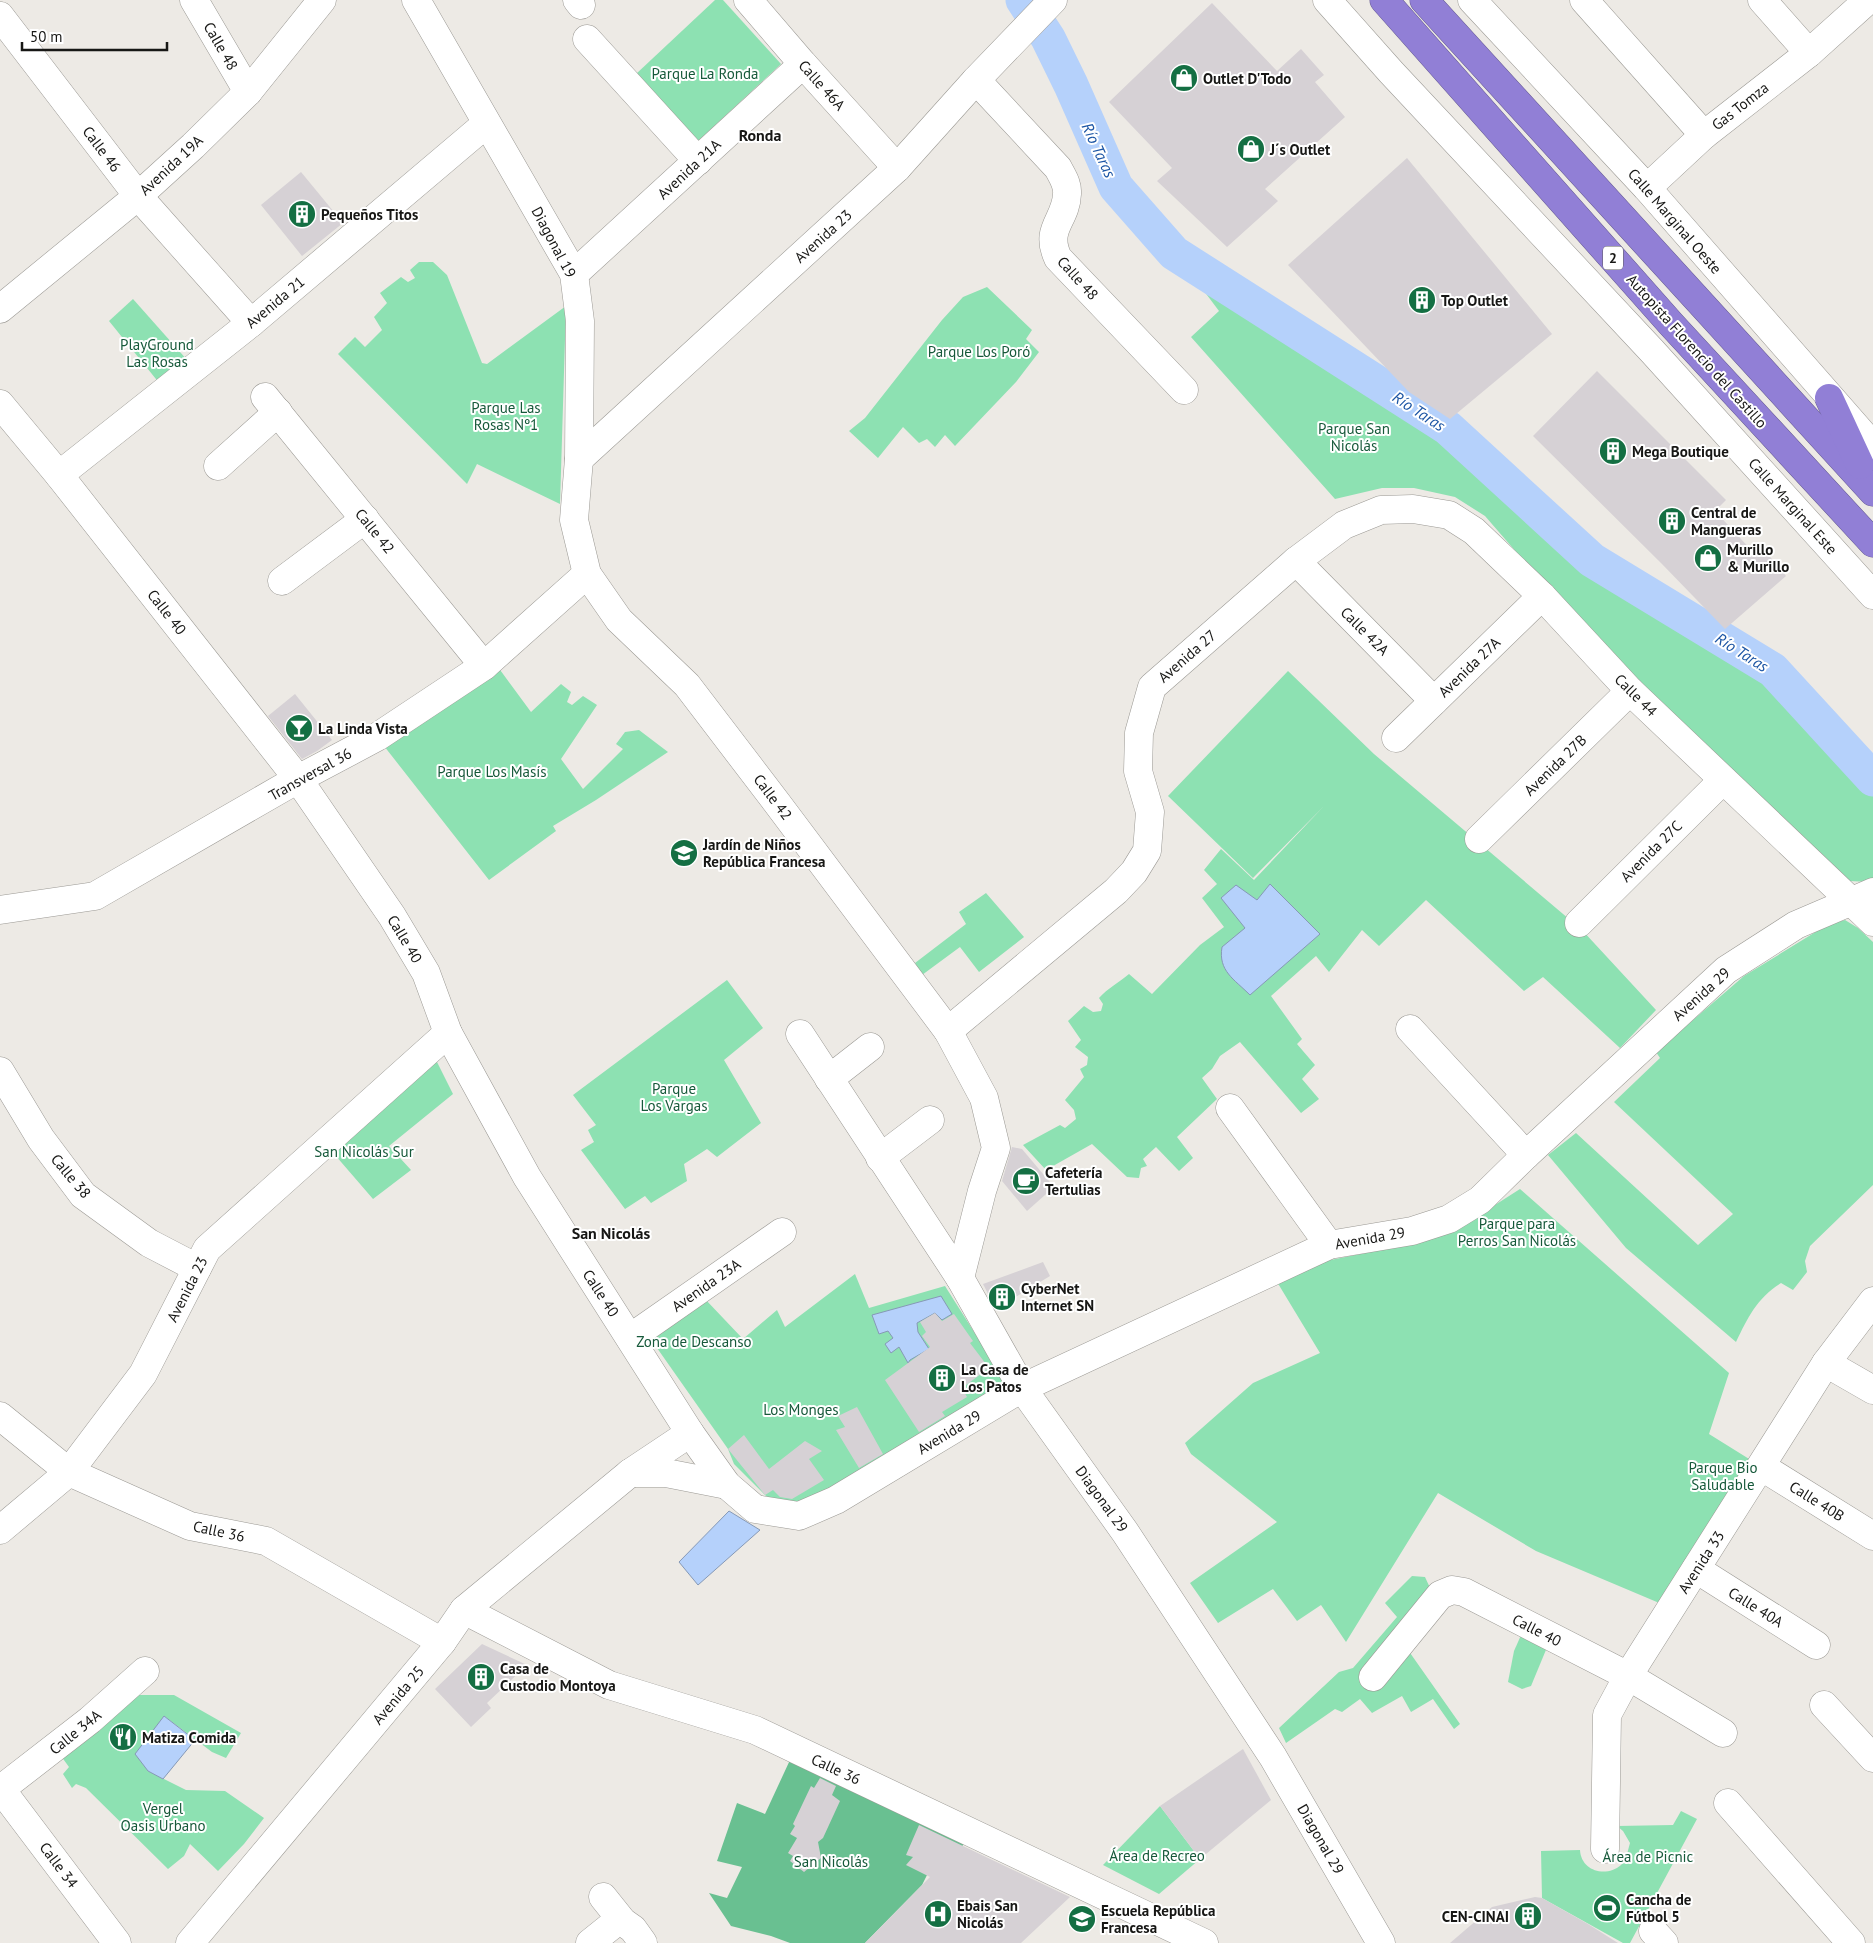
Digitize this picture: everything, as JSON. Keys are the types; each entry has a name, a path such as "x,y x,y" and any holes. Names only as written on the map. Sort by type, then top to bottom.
{"highway":[{"name":"Autopista Florencio del Castillo","path":"1384,0 1671,324 1873,543"},
{"name":"2","path":"1424,0 1872,492"},
{"path":"1829,398 1872,492"}],"street":[{"name":"Calle 48","path":"194,0 248,92"},
{"name":"Avenida 19A","path":"0,309 138,196 193,146 248,92 322,0"},
{"name":"Diagonal 19","path":"416,0 574,274 580,321 579,459 574,520 587,574"},
{"name":"Calle 46A","path":"748,0 897,168"},
{"name":"Calle Marginal Este","path":"1327,0 1391,72 1652,351 1873,595"},
{"name":"Calle Marginal Oeste","path":"1472,0 1647,188 1873,446"},
{"name":"Gas Tomza","path":"1584,0 1704,135 1809,53 1868,0"},
{"path":"1762,0 1809,53"},
{"name":"Avenida 23","path":"579,459 897,168 976,80 1050,3"},
{"name":"Calle 46","path":"0,16 138,196 251,323"},
{"path":"587,39 698,160"},
{"name":"Avenida 21A","path":"574,274 803,64"},
{"name":"Calle 48","path":"976,80 1058,168 1066,183 1067,194 1053,235 1052,245 1058,258 1184,390"},
{"name":"Avenida 21","path":"59,475 251,323 486,124"},
{"path":"1647,188 1704,135"},
{"name":"Calle 40","path":"0,404 59,475 298,779 397,924 426,974 448,1033 527,1177 690,1433 727,1485 755,1509"},
{"name":"Calle 42","path":"218,466 271,404 484,666"},
{"name":"Calle 44","path":"1381,510 1413,509 1449,515 1474,531 1542,596 1630,691 1722,780 1862,897 1873,922"},
{"name":"Avenida 27","path":"948,1031 1116,891 1134,872 1147,851 1150,812 1138,771 1139,733 1152,686 1296,561 1344,525 1381,510"},
{"path":"282,582 364,519"},
{"name":"Calle 42A","path":"1296,561 1434,701"},
{"name":"Calle 42","path":"587,574 619,620 687,685 948,1031"},
{"name":"Transversal 36","path":"0,910 96,896 298,779 377,737 484,666 587,574"},
{"name":"Avenida 27A","path":"1396,738 1542,596"},
{"name":"Avenida 27B","path":"1479,839 1630,691"},
{"name":"Avenida 27C","path":"1579,923 1722,780"},
{"name":"Avenida 29","path":"755,1509 799,1516 836,1500 1022,1388 1329,1245 1412,1231 1449,1219 1480,1200 1726,970 1796,925 1862,897"},
{"path":"1410,1030 1526,1155"},
{"path":"948,1031 984,1098 996,1148 982,1191 960,1278"},
{"name":"Avenida 23","path":"0,1530 69,1472 142,1374 207,1249 448,1033"},
{"name":"Diagonal 29","path":"800,1034 960,1278 1022,1388 1126,1532 1268,1749 1381,1943"},
{"path":"829,1079 870,1047"},
{"name":"Calle 38","path":"0,1071 41,1139 83,1195 149,1243 197,1268"},
{"path":"1230,1108 1329,1245"},
{"path":"880,1158 930,1120"},
{"name":"Avenida 23A","path":"630,1338 782,1232"},
{"name":"Avenida 33","path":"1605,1848 1606,1715 1628,1676 1762,1467 1826,1363 1873,1302"},
{"path":"1826,1363 1873,1390"},
{"name":"Calle 36","path":"0,1416 69,1472 190,1526 266,1541 442,1642"},
{"name":"Avenida 25","path":"190,1943 442,1642 464,1610 630,1474 690,1433"},
{"name":"Calle 40B","path":"1762,1467 1873,1536"},
{"path":"630,1474 666,1473 727,1485"},
{"name":"Calle 40A","path":"1696,1569 1816,1645"},
{"name":"Calle 40","path":"1374,1677 1440,1595 1452,1590 1464,1592 1628,1676 1723,1733"},
{"name":"Calle 36","path":"464,1610 609,1685 754,1730 1134,1908 1204,1943"},
{"name":"Calle 34A","path":"0,1788 90,1720 145,1671"},
{"path":"1824,1705 1873,1758"},
{"name":"Calle 34","path":"0,1788 118,1943"},
{"path":"1728,1803 1851,1943"},
{"path":"603,1897 623,1922 633,1929 643,1943"},
{"path":"590,1943 615,1923 623,1922"},
{"path":"1865,1943 1873,1936"}],"green space":[{"name":"Parque La Ronda","path":"715,0 723,0 781,64 697,142 636,74"},
{"name":"Parque Las Rosas Nº1","path":"419,262 433,262 447,275 482,363 487,364 566,306 560,504 477,464 467,484 338,354 355,337 365,347 382,330 374,317 387,303 380,293 401,277 408,282 415,278 410,270"},
{"name":"Parque San Nicolás","path":"1213,280 1446,429 1591,563 1771,673 1873,783 1873,881 1849,881 1633,687 1485,516 1455,497 1414,488 1382,488 1335,499 1191,337 1219,311 1204,291"},
{"name":"Parque Los Poró","path":"987,287 1032,330 1026,339 1039,352 1016,382 955,446 945,435 935,447 927,439 919,443 903,427 878,458 849,431 865,418 942,320 963,297"},
{"name":"PlayGround Las Rosas","path":"133,299 188,361 160,384 109,321"},
{"name":"Parque Los Masís","path":"495,663 531,712 561,684 571,692 567,702 572,705 583,696 597,705 561,759 583,789 623,749 616,744 625,732 639,730 668,752 553,826 556,831 489,880 377,737"},
{"path":"1288,671 1374,754 1582,930 1656,1010 1620,1048 1543,977 1524,991 1426,900 1379,946 1362,930 1329,972 1316,956 1271,996 1302,1039 1297,1044 1315,1065 1302,1079 1319,1099 1301,1113 1240,1042 1220,1056 1212,1069 1202,1078 1217,1099 1177,1137 1193,1158 1179,1171 1156,1147 1143,1159 1147,1166 1141,1168 1139,1178 1127,1177 1092,1144 1046,1170 1023,1145 1060,1125 1065,1128 1076,1119 1074,1110 1065,1100 1084,1077 1080,1069 1087,1065 1088,1057 1075,1047 1081,1040 1068,1021 1084,1006 1093,1012 1101,1011 1103,1004 1099,998 1129,974 1152,994 1200,945 1224,927 1202,898 1217,884 1204,870 1221,849 1254,880 1324,806 1253,878 1168,796"},
{"path":"986,893 1024,937 979,972 960,947 922,975 915,963 966,924 959,912"},
{"path":"1845,920 1858,928 1873,942 1873,1185 1810,1246 1805,1261 1807,1272 1793,1290 1781,1283 1759,1302 1749,1316 1736,1342 1626,1248 1548,1155 1576,1133 1698,1245 1733,1214 1614,1102 1660,1058 1656,1052 1744,976 1827,925"},
{"name":"Parque Los Vargas","path":"727,980 763,1028 724,1060 761,1123 717,1157 707,1149 684,1164 687,1181 651,1203 645,1196 625,1209 581,1150 594,1142 588,1130 596,1125 573,1095"},
{"name":"San Nicolás Sur","path":"436,1060 453,1094 389,1146 411,1170 373,1199 329,1148"},
{"path":"1520,1189 1729,1373 1709,1434 1762,1467 1664,1605 1536,1551 1438,1493 1346,1642 1321,1605 1297,1621 1273,1589 1218,1623 1190,1583 1277,1522 1191,1454 1185,1443 1253,1383 1320,1353 1271,1272 1395,1247 1459,1228"},
{"name":"Los Monges","path":"855,1274 869,1308 945,1286 1007,1384 794,1510 768,1498 734,1464 728,1449 650,1338 705,1299 743,1339 777,1310 785,1327"},
{"path":"1412,1576 1425,1577 1431,1590 1408,1650 1460,1724 1454,1729 1433,1699 1411,1712 1402,1696 1372,1713 1360,1699 1342,1712 1335,1709 1286,1743 1279,1728 1339,1672 1353,1668 1397,1617 1385,1603"},
{"path":"1522,1633 1548,1645 1531,1686 1522,1689 1508,1682 1514,1651"},
{"name":"Vergel Oasis Urbano","path":"138,1695 174,1695 241,1733 226,1758 212,1752 164,1716 148,1771 186,1790 225,1791 264,1818 244,1844 218,1871 190,1844 184,1856 168,1869 86,1788 76,1784 72,1788 63,1774 69,1767 61,1756"},
{"name":"San Nicolás","path":"790,1760 971,1839 963,1845 944,1875 929,1871 922,1885 865,1943 790,1943 731,1926 709,1893 727,1898 742,1867 717,1861 737,1803 765,1814"},
{"name":"Área de Recreo","path":"1160,1806 1200,1859 1159,1894 1103,1865"},
{"name":"Área de Picnic","path":"1681,1811 1697,1819 1630,1943 1623,1943 1542,1898 1541,1851 1580,1850 1581,1857 1589,1867 1602,1872 1615,1869 1623,1863 1630,1843 1623,1831 1617,1826 1673,1825"}],"water":[{"path":"1270,884 1320,934 1250,995 1228,974 1222,962 1222,947 1245,928 1221,898 1236,885 1257,900"},
{"path":"941,1296 952,1314 942,1320 935,1313 917,1323 918,1332 929,1349 908,1363 899,1347 891,1353 885,1344 893,1338 888,1331 879,1334 872,1315"},
{"path":"729,1511 760,1530 698,1585 679,1562"},
{"path":"164,1716 195,1740 163,1779 148,1771 135,1754"}],"building":[{"path":"1212,3 1277,71 1301,49 1324,75 1315,82 1345,117 1265,189 1278,201 1227,247 1157,181 1172,168 1109,102"},
{"name":"Top Outlet","path":"1407,158 1552,334 1450,419 1409,392 1288,265"},
{"name":"Pequeños Titos","path":"301,172 343,223 302,256 261,205"},
{"path":"1597,371 1726,500 1715,511 1754,553 1761,546 1786,576 1725,629 1533,436"},
{"name":"La Linda Vista","path":"295,694 332,740 302,759 268,716"},
{"name":"Cafetería Tertulias","path":"1012,1147 1022,1149 1054,1187 1027,1211 1002,1181"},
{"name":"CyberNet Internet SN","path":"1043,1262 1050,1276 996,1309 983,1284"},
{"path":"935,1313 942,1321 954,1314 973,1341 970,1343 989,1368 962,1388 967,1397 942,1412 945,1416 919,1432 885,1380 930,1347 922,1336 926,1332 920,1322"},
{"path":"857,1407 883,1454 859,1468 836,1430 845,1427 838,1416"},
{"path":"744,1435 769,1469 805,1441 822,1451 809,1459 824,1480 792,1499 780,1497 773,1490 765,1495 728,1449"},
{"name":"Casa de Custodio Montoya","path":"482,1644 527,1665 487,1703 491,1708 471,1727 435,1689"},
{"path":"1243,1749 1271,1800 1200,1859 1160,1806"},
{"path":"820,1778 836,1786 832,1795 840,1801 823,1838 818,1842 821,1858 804,1872 790,1861 793,1856 788,1853 797,1838 790,1834 811,1786 814,1788"},
{"path":"919,1825 1070,1897 1021,1943 865,1943 930,1877 906,1865 913,1857 906,1855"},
{"name":"CEN-CINAI","path":"1535,1897 1542,1898 1618,1943 1450,1943 1492,1907"}],"waterway":[{"name":"Río Taras","path":"1023,0 1048,38 1116,187 1174,253 1448,428 1592,560 1773,670 1873,779"}],"place":[{"name":"Outlet D'Todo","path":"1184,78"},
{"name":"J´s Outlet","path":"1251,149"},
{"name":"Pequeños Titos","path":"302,214"},
{"name":"Top Outlet","path":"1422,300"},
{"name":"Mega Boutique","path":"1613,451"},
{"name":"Central de Mangueras","path":"1672,521"},
{"name":"Murillo & Murillo","path":"1708,558"},
{"name":"La Linda Vista","path":"299,728"},
{"name":"Jardín de Niños República Francesa","path":"684,853"},
{"name":"Cafetería Tertulias","path":"1026,1181"},
{"name":"CyberNet Internet SN","path":"1002,1297"},
{"name":"La Casa de Los Patos","path":"942,1378"},
{"name":"Casa de Custodio Montoya","path":"481,1677"},
{"name":"Matiza Comida","path":"123,1737"},
{"name":"Cancha de Fútbol 5","path":"1607,1908"},
{"name":"Ebais San Nicolás","path":"938,1914"},
{"name":"CEN-CINAI","path":"1528,1916"},
{"name":"Escuela República Francesa","path":"1082,1919"}],"district":[{"name":"Ronda","path":"760,135"},
{"name":"San Nicolás","path":"611,1233"}],"park label":[{"name":"Parque para Perros San Nicolás","path":"1517,1232"},
{"name":"Zona de Descanso","path":"694,1341"},
{"name":"Parque Bio Saludable","path":"1723,1476"}]}
